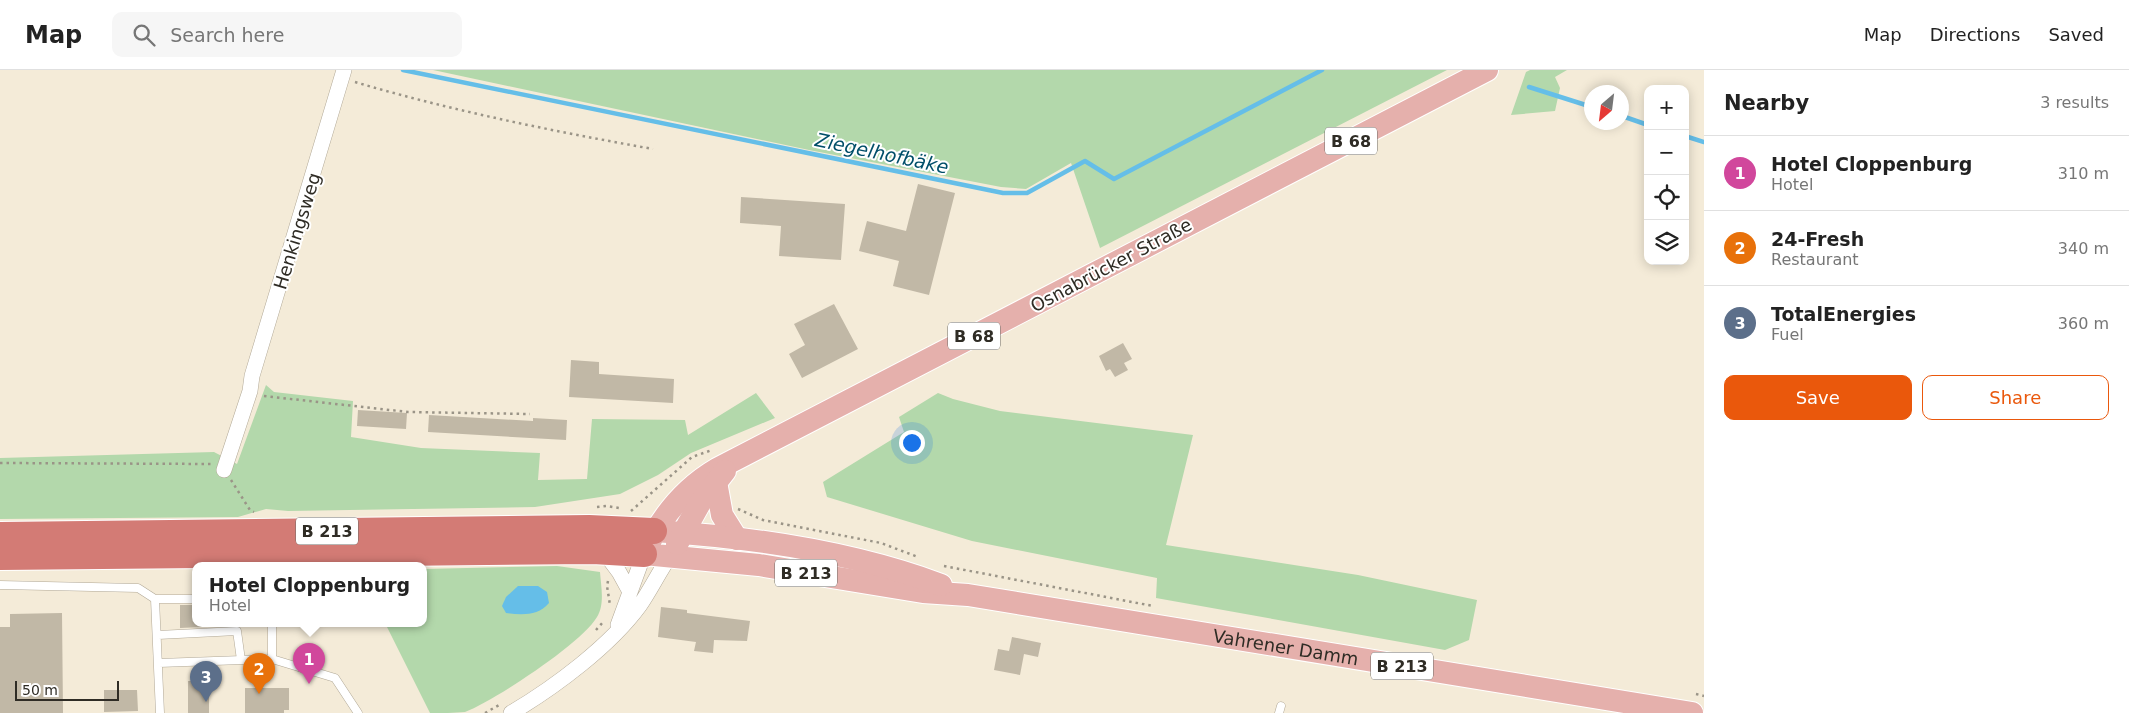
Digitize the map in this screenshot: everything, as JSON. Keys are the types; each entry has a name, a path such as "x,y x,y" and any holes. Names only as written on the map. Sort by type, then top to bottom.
{"highway":[{"name":"B 213","path":"0,535 589,528 649,542"},
{"name":"B 213","path":"0,556 604,552 649,542"}],"main road":[{"name":"Osnabrücker Straße","path":"649,542 688,488 726,454 761,445 1488,70"},
{"name":"Osnabrücker Straße","path":"670,556 700,503 716,482 726,454"},
{"path":"716,482 722,515 737,539"},
{"name":"Vahrener Damm","path":"649,542 684,533 737,539 860,559 902,570 968,595"},
{"name":"Vahrener Damm","path":"649,542 670,556 758,566 923,592 968,595 1693,704"}],"street":[{"name":"Henkingsweg","path":"224,470 250,392 252,376 343,74"},
{"path":"615,634 649,542"},
{"path":"604,552 620,572 630,592"},
{"path":"505,709 571,671 615,634 640,604 670,556"}],"lane":[{"path":"0,585 138,588 155,599 192,599"},
{"path":"155,599 160,713"},
{"path":"158,635 236,627 241,660"},
{"path":"272,627 272,659"},
{"path":"159,662 272,659 335,678 358,713"}],"path":[{"path":"343,74 418,101 536,128 653,149"},
{"path":"250,392 270,398 408,412 530,414"},
{"path":"588,509 607,506 631,511 692,457 726,454"},
{"path":"0,463 218,464 250,510 256,514"},
{"path":"654,491 674,505"},
{"path":"722,515 740,509 763,520 880,543 925,560"},
{"path":"943,566 1154,606"},
{"path":"607,586 609,610"},
{"path":"590,636 607,616"},
{"path":"1693,704 1704,696"},
{"path":"485,713 505,709"}],"green space":[{"path":"433,70 1447,70 1100,248 1071,163 1026,189 1001,187 809,150"},
{"path":"1530,70 1567,70 1555,77 1560,88 1555,111 1511,115 1526,72"},
{"path":"266,385 274,392 353,401 351,437 421,448 540,453 538,480 587,479 592,419 685,420 688,435 756,393 775,418 691,453 658,475 620,494 535,507 288,511 266,509 238,517 0,519 0,458 214,452 237,464"},
{"path":"938,393 953,399 1000,411 1193,435 1166,545 1358,575 1477,600 1469,640 1445,650 1156,598 1157,578 972,541 827,497 823,482 904,432 899,417"},
{"path":"557,566 600,572 601,606 597,617 574,642 516,684 465,712 430,713 387,627 427,627 427,569"}],"water":[{"path":"518,586 538,586 547,592 549,603 535,612 524,614 506,613 502,606 506,597"}],"building":[{"path":"918,184 955,193 929,295 893,286 899,261 859,251 867,221 906,231"},
{"path":"741,197 845,204 841,260 779,256 781,226 740,223"},
{"path":"834,304 858,349 802,378 789,354 805,345 794,324"},
{"path":"1123,343 1132,359 1124,363 1128,370 1115,377 1110,369 1106,371 1099,356"},
{"path":"571,360 599,362 599,374 674,379 673,403 569,397"},
{"path":"358,410 407,413 406,429 357,426"},
{"path":"429,415 533,421 533,418 567,420 566,440 428,432"},
{"path":"180,605 192,605 192,627 202,627 180,628"},
{"path":"661,607 687,610 687,613 750,621 747,641 714,640 713,653 694,651 696,642 658,637"},
{"path":"62,613 63,713 0,713 0,627 10,627 10,614"},
{"path":"1012,637 1041,643 1038,657 1024,654 1020,675 994,670 998,649 1009,651"},
{"path":"188,681 209,681 209,713 188,713"},
{"path":"245,688 289,688 289,710 284,710 284,713 245,713"},
{"path":"104,690 137,690 138,711 104,712"}],"waterway":[{"name":"Ziegelhofbäke","path":"403,70 1003,193 1027,193 1085,161 1114,179 1322,70"},
{"name":"Ziegelhofbäke","path":"1529,87 1584,104"},
{"name":"Ziegelhofbäke","path":"1629,118 1644,124"},
{"name":"Ziegelhofbäke","path":"1689,137 1704,142"}],"place":[{"name":"Hotel Cloppenburg","path":"309,684"},
{"name":"24-Fresh","path":"259,694"},
{"name":"TotalEnergies","path":"206,702"}]}
